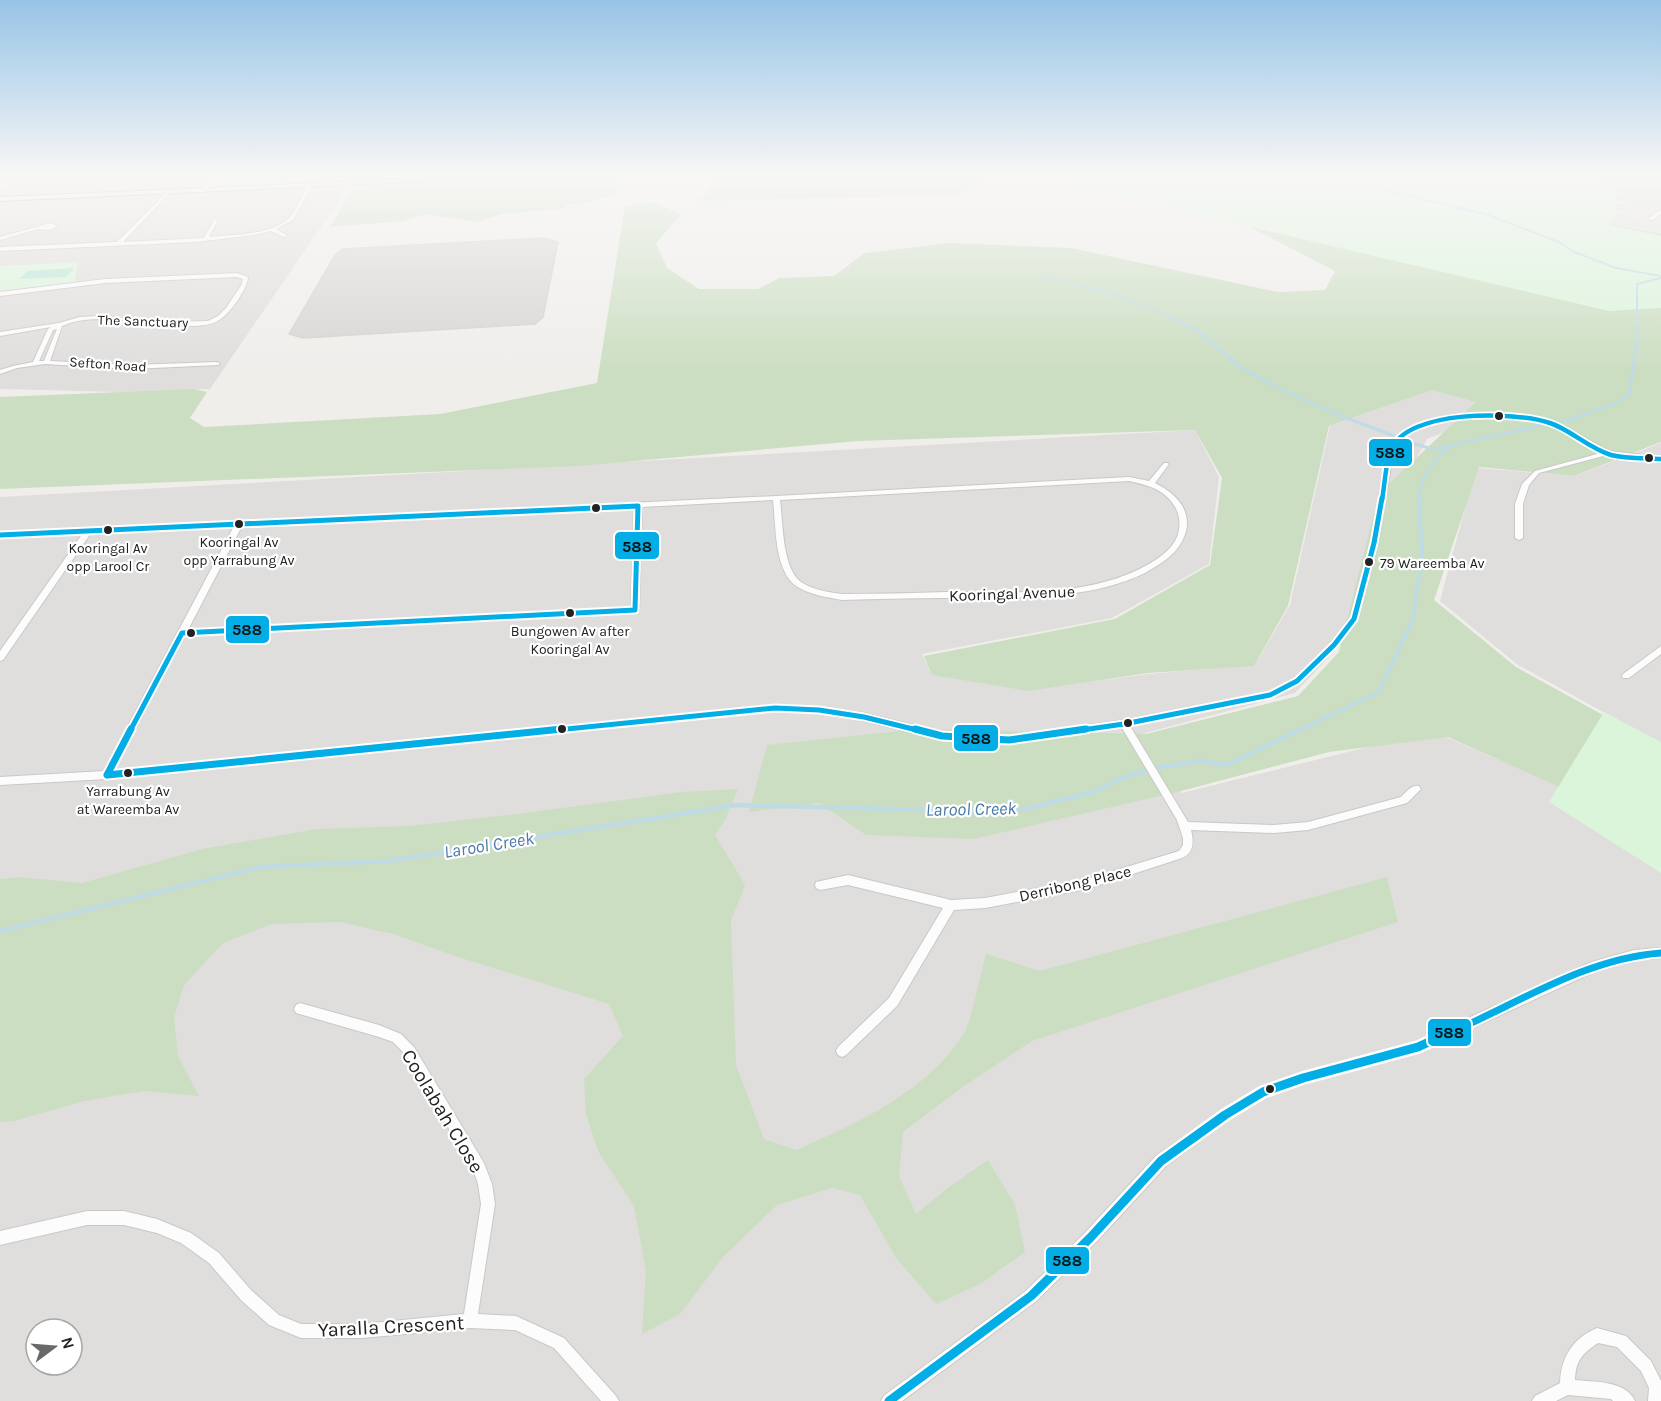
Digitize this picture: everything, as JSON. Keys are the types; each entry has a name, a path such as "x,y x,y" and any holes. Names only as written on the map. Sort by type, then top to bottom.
{"street":[{"path":"0,249 132,242"},
{"name":"The Sanctuary","path":"0,294 105,281 237,275 247,280 223,314 212,321 164,324 92,319 59,325"},
{"path":"0,334 35,326 59,325"},
{"path":"47,361 59,325"},
{"path":"36,362 51,329 59,325"},
{"name":"Sefton Road","path":"0,372 47,361 120,367 217,364"},
{"path":"0,781 107,775 775,708 864,717 942,736 976,739 1035,737 1124,724 1270,695 1297,681 1321,659 1354,619 1374,543 1391,449 1396,440 1406,432 1422,425 1461,417 1500,415 1558,426 1607,453"},
{"path":"1519,538 1519,504 1526,484 1537,472 1607,453 1661,459"},
{"path":"1151,483 1166,464"},
{"name":"Kooringal Avenue","path":"0,535 638,506 777,498 1108,479 1129,479 1151,483 1178,502 1184,518 1183,534 1173,549 1151,565 1111,583 1053,594 842,597 810,590 795,582 789,575 777,498"},
{"path":"182,633 635,610 638,506"},
{"path":"107,775 239,524"},
{"path":"0,658 88,531"},
{"path":"1626,676 1661,649"},
{"path":"1124,724 1185,826 1274,830 1308,826 1404,800 1416,789"},
{"name":"Derribong Place","path":"820,885 848,880 951,905 985,903 1087,884 1170,859 1182,854 1188,846 1185,826"},
{"path":"842,1051 893,1002 951,905"},
{"path":"889,1401 1031,1296 1090,1238 1161,1161 1225,1115 1263,1092 1303,1078 1418,1047 1592,967 1634,955 1661,953"},
{"name":"Coolabah Close","path":"300,1009 397,1038 410,1051 479,1168 485,1184 488,1204 470,1321"},
{"name":"Yaralla Crescent","path":"0,1238 87,1218 124,1218 157,1226 186,1238 213,1258 246,1295 274,1320 301,1331 362,1331 470,1321 516,1323 559,1343 611,1401"},
{"path":"1567,1387 1567,1364 1576,1349 1597,1335 1621,1341 1646,1366 1658,1392"},
{"path":"1540,1401 1567,1387 1614,1392 1627,1401"}],"shaded area":[{"path":"0,242 310,242 210,389 120,392 0,389"},
{"path":"1431,390 1494,391 1478,419 1427,439 1396,496 1367,617 1295,693 1145,733 1182,793 1376,745 1446,737 1654,828 1661,821 1661,1401 0,1401 0,497 1195,430 1219,477 1209,564 1112,618 922,654 931,673 1028,690 1148,674 1255,665 1290,605 1330,426"},
{"path":"1661,443 1661,744 1518,665 1440,601 1476,468 1575,476"}],"green space":[{"path":"619,242 657,242 667,268 699,289 758,289 779,278 834,276 865,253 949,243 1071,248 1278,292 1325,290 1335,271 1280,242 1661,242 1661,442 1574,476 1479,467 1434,600 1516,667 1661,747 1652,829 1448,737 1329,752 1181,791 974,839 866,835 819,803 749,812 767,745 919,729 1146,734 1298,696 1339,652 1379,493 1476,402 1432,390 1329,426 1288,606 1254,666 1148,673 1028,691 932,675 924,656 1115,619 1210,565 1222,478 1195,430 858,441 579,466 0,489 0,397 193,389 207,392 190,418 204,427 440,414 597,383"},
{"path":"1316,242 1661,242 1661,308 1609,311"},
{"path":"78,262 74,284 0,293 0,266"},
{"path":"74,268 66,277 19,279 28,271"},
{"path":"1604,712 1661,742 1661,873 1549,802"},
{"path":"738,789 725,820 715,835 745,885 731,921 736,1065 764,1139 796,1150 843,1129 889,1104 911,1089 949,1054 967,1027 986,954 1040,971 1387,877 1398,922 1032,1041 964,1086 903,1132 899,1176 916,1214 949,1187 988,1160 1015,1205 1025,1252 980,1284 936,1304 896,1258 860,1195 832,1188 777,1205 724,1256 680,1314 642,1334 646,1271 634,1206 598,1151 586,1114 584,1079 623,1036 609,1004 455,956 393,934 340,922 272,924 223,943 184,985 174,1018 178,1056 199,1096 144,1091 84,1101 14,1121 0,1122 0,879 19,877 82,883 202,849 317,829 409,826 682,792"}],"building":[{"path":"464,242 558,242 543,317 535,324 303,338 289,334 335,255 343,249"}],"waterway":[{"path":"1560,242 1574,252 1616,268 1661,276"},
{"path":"1042,276 1117,295 1175,319"},
{"name":"Larool Creek","path":"1419,498 1421,485 1429,469 1452,445 1575,418 1611,405 1629,395 1637,340 1637,284 1661,278"},
{"path":"1172,318 1196,330 1239,366 1276,387 1394,436"},
{"path":"1402,440 1432,449 1450,446"},
{"name":"Larool Creek","path":"1298,731 1379,692 1413,619 1422,558 1419,498"},
{"name":"Larool Creek","path":"0,931 261,867 387,861 737,805 1012,812 1093,792 1122,778 1159,767 1202,761 1227,765 1301,729"}],"transit line":[{"name":"588","path":"107,775 775,708 819,710 864,717 942,736 1009,740 1124,724 1270,695 1297,681 1334,645 1354,619 1374,543 1391,449 1403,436 1420,426 1441,420 1464,416 1512,416 1550,423 1612,455 1661,459"},
{"name":"588","path":"0,535 638,506 635,610 182,633 107,775"},
{"name":"588","path":"889,1401 1031,1296 1090,1238 1161,1161 1225,1115 1263,1092 1303,1078 1418,1047 1592,967 1634,955 1661,953"}],"place":[{"name":"Kooringal Av opp Yarrabung Av","path":"239,524"},
{"name":"Kooringal Av opp Larool Cr","path":"108,530"},
{"name":"79 Wareemba Av","path":"1369,562"},
{"name":"Bungowen Av after Kooringal Av","path":"570,613"},
{"name":"Yarrabung Av at Wareemba Av","path":"128,773"}]}
